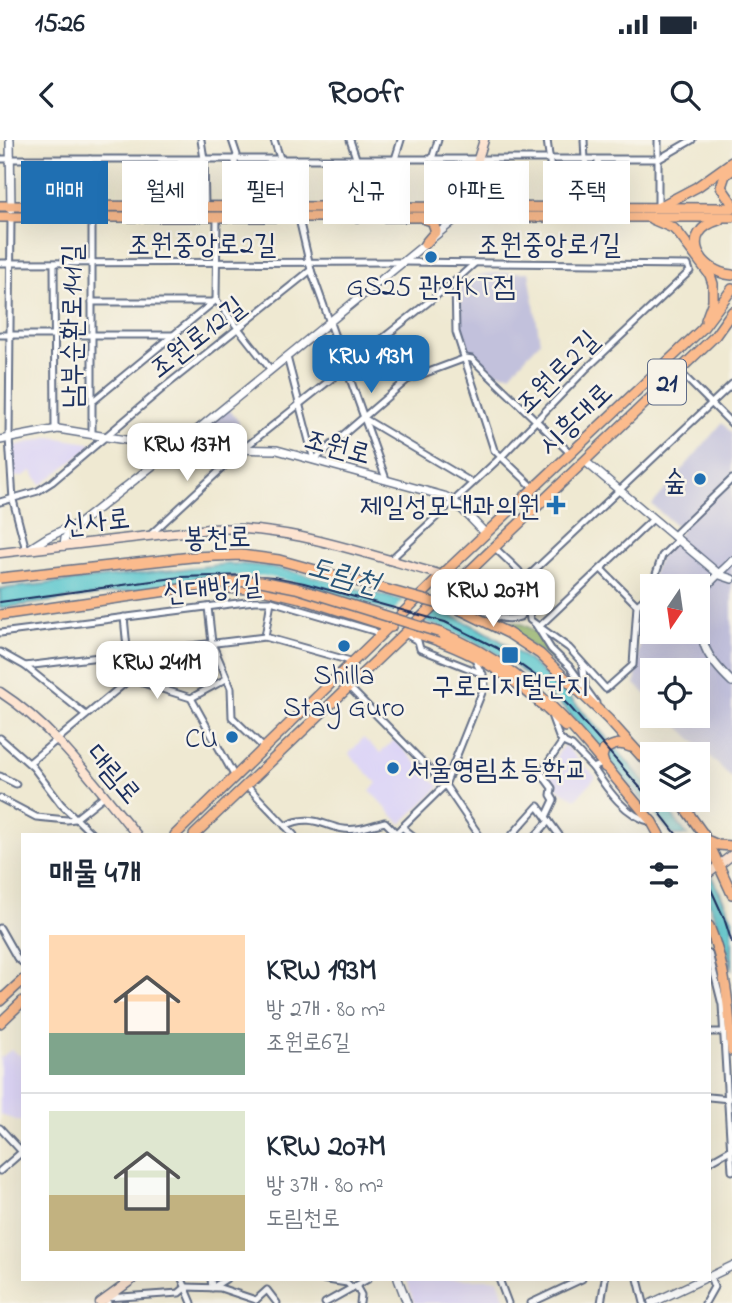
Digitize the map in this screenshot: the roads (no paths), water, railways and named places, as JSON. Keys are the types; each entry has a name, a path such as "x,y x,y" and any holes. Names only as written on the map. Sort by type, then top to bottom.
{"main road":[{"path":"478,159 484,140"},
{"path":"658,208 697,187 732,163"},
{"path":"732,170 725,175 721,187 726,198 732,203"},
{"path":"0,206 21,206"},
{"path":"630,208 732,208"},
{"path":"0,217 21,217"},
{"path":"630,217 732,217"},
{"path":"647,217 673,228 706,271 714,293 702,329"},
{"path":"732,217 707,223 697,234 695,241 696,248 709,267 716,272 732,275"},
{"path":"108,218 222,218"},
{"path":"309,218 424,218"},
{"path":"425,244 436,231 433,224"},
{"name":"시흥대로","path":"177,833 702,329 732,289"},
{"name":"시흥대로","path":"200,833 435,601 586,462 715,336 732,312"},
{"path":"715,336 732,323"},
{"path":"571,452 586,462"},
{"name":"신사로","path":"0,553 236,527 295,535 443,575"},
{"name":"봉천로","path":"0,578 192,557 241,555 279,560 435,601 508,632 540,654 608,719 640,755"},
{"path":"443,575 454,586"},
{"name":"봉천로","path":"0,615 246,581 279,584 408,629"},
{"path":"192,587 262,589 363,618 394,624"},
{"path":"408,629 441,640 475,656 505,673 552,710"},
{"path":"408,629 451,637 485,653 520,678 630,797 658,833"},
{"name":"대림로","path":"0,692 29,713 57,740 135,833"},
{"path":"599,766 604,750 613,744 624,744 635,750"},
{"path":"688,812 703,833"},
{"path":"711,843 732,846"},
{"path":"732,855 714,869 732,894"},
{"path":"711,932 723,967 732,1051"},
{"path":"0,1001 21,981"},
{"path":"0,1023 21,1003"},
{"path":"105,1301 130,1281"}],"street":[{"path":"10,140 12,335 9,438 13,500 27,550 81,522"},
{"path":"201,140 204,159"},
{"path":"232,140 237,155 235,159"},
{"path":"274,140 280,159"},
{"path":"350,140 356,159"},
{"path":"395,159 401,140"},
{"path":"432,159 438,140"},
{"path":"547,140 550,160"},
{"path":"584,140 585,160"},
{"path":"658,140 658,208"},
{"path":"0,159 659,159 692,140"},
{"path":"217,218 215,301 271,370"},
{"name":"남부순환로141길","path":"92,224 92,434"},
{"path":"299,224 311,267 386,479"},
{"path":"64,546 67,534 81,522 175,449 448,224"},
{"name":"조원중앙로1길","path":"403,262 688,265 690,270 695,265 706,271"},
{"name":"조원중앙로2길","path":"0,263 311,267 403,262"},
{"path":"148,537 243,449 456,281 475,263"},
{"path":"54,264 55,429"},
{"name":"조원로12길","path":"0,502 38,491 52,482 311,267"},
{"name":"조원로2길","path":"454,501 690,270"},
{"path":"456,281 456,332 494,450 534,488"},
{"path":"92,302 215,301"},
{"path":"92,402 215,301"},
{"path":"0,335 172,335"},
{"path":"287,357 314,460 412,376 466,358 472,359 571,452"},
{"path":"679,370 732,424"},
{"path":"523,581 732,384"},
{"path":"365,417 471,482"},
{"name":"조원로","path":"0,440 55,429 175,449 277,450 436,493 454,501 486,534"},
{"path":"586,462 720,575 732,579"},
{"path":"495,548 519,571 529,615 569,648 606,689 633,665 637,605 649,595 662,555 732,479"},
{"path":"389,561 454,501"},
{"path":"538,625 653,519"},
{"path":"732,561 710,583 705,594 701,632 709,658 732,682"},
{"path":"601,569 637,605"},
{"path":"454,586 468,601 508,620 520,617 527,603"},
{"path":"265,637 271,601"},
{"name":"신대방1길","path":"0,633 271,601 374,631 381,636"},
{"path":"208,607 212,643 230,688 232,717 265,749"},
{"name":"신대방1길","path":"124,617 130,679"},
{"path":"538,625 551,649 570,667 608,719"},
{"path":"408,629 420,649 484,674"},
{"path":"25,666 265,637 354,662"},
{"path":"0,652 25,666 86,715"},
{"path":"396,833 445,785 485,685 484,674 475,662 475,656"},
{"path":"582,662 583,680 593,699"},
{"path":"57,740 130,679 191,698 235,777"},
{"path":"191,698 226,679"},
{"path":"349,687 445,785 478,833"},
{"path":"552,710 563,741 599,766 609,790 637,820 652,822"},
{"path":"0,738 29,763 75,819 91,833"},
{"name":"대림로","path":"29,763 57,740"},
{"path":"537,833 547,819 554,800 551,795 552,788 541,773 563,741"},
{"path":"0,776 16,784"},
{"path":"246,785 292,833"},
{"path":"0,799 36,817 68,820 75,819 104,796"},
{"path":"514,833 538,806 558,833"},
{"path":"285,825 299,819 358,829 385,822 394,833"},
{"path":"402,827 410,833"},
{"path":"0,928 21,962"},
{"path":"711,964 729,1026 732,1171"},
{"path":"711,1031 729,1026"},
{"path":"711,1097 729,1099"},
{"path":"0,1128 21,1151"},
{"path":"711,1161 731,1150"},
{"path":"0,1171 21,1153"},
{"path":"711,1275 732,1266"},
{"path":"183,1281 192,1303"},
{"path":"105,1301 136,1300 179,1293 188,1281"},
{"path":"211,1281 212,1288"},
{"path":"212,1288 223,1281"},
{"path":"348,1281 361,1295 360,1303"},
{"path":"326,1303 365,1281"},
{"path":"399,1281 407,1303"},
{"path":"500,1281 508,1303"},
{"path":"531,1303 578,1281"},
{"path":"601,1303 605,1281"},
{"path":"638,1281 644,1303"},
{"path":"652,1303 662,1301 700,1281"},
{"path":"705,1303 714,1287 710,1281"},
{"path":"186,1287 231,1290 256,1301 267,1290 277,1303"}],"water":[{"name":"도림천","path":"228,564 263,566 296,572 404,601 470,624 523,656 570,698 640,777 640,796 566,710 514,665 487,648 439,627 297,585 229,578 0,608 0,589"},
{"name":"도림천","path":"653,812 669,812 685,833 671,833"},
{"path":"711,873 732,919 732,970 711,907"}],"railway":[{"path":"0,602 181,577 247,575 304,583 445,622 497,648 543,681 570,707 675,833"},
{"path":"711,889 732,943"}],"place":[{"name":"GS25 관악KT점","path":"431,257"},
{"name":"숲","path":"700,479"},
{"name":"제일성모내과의원","path":"556,505"},
{"name":"Shilla Stay Guro","path":"344,646"},
{"name":"구로디지털단지","path":"510,655"},
{"name":"CU","path":"232,737"},
{"name":"서울영림초등학교","path":"393,768"}]}
